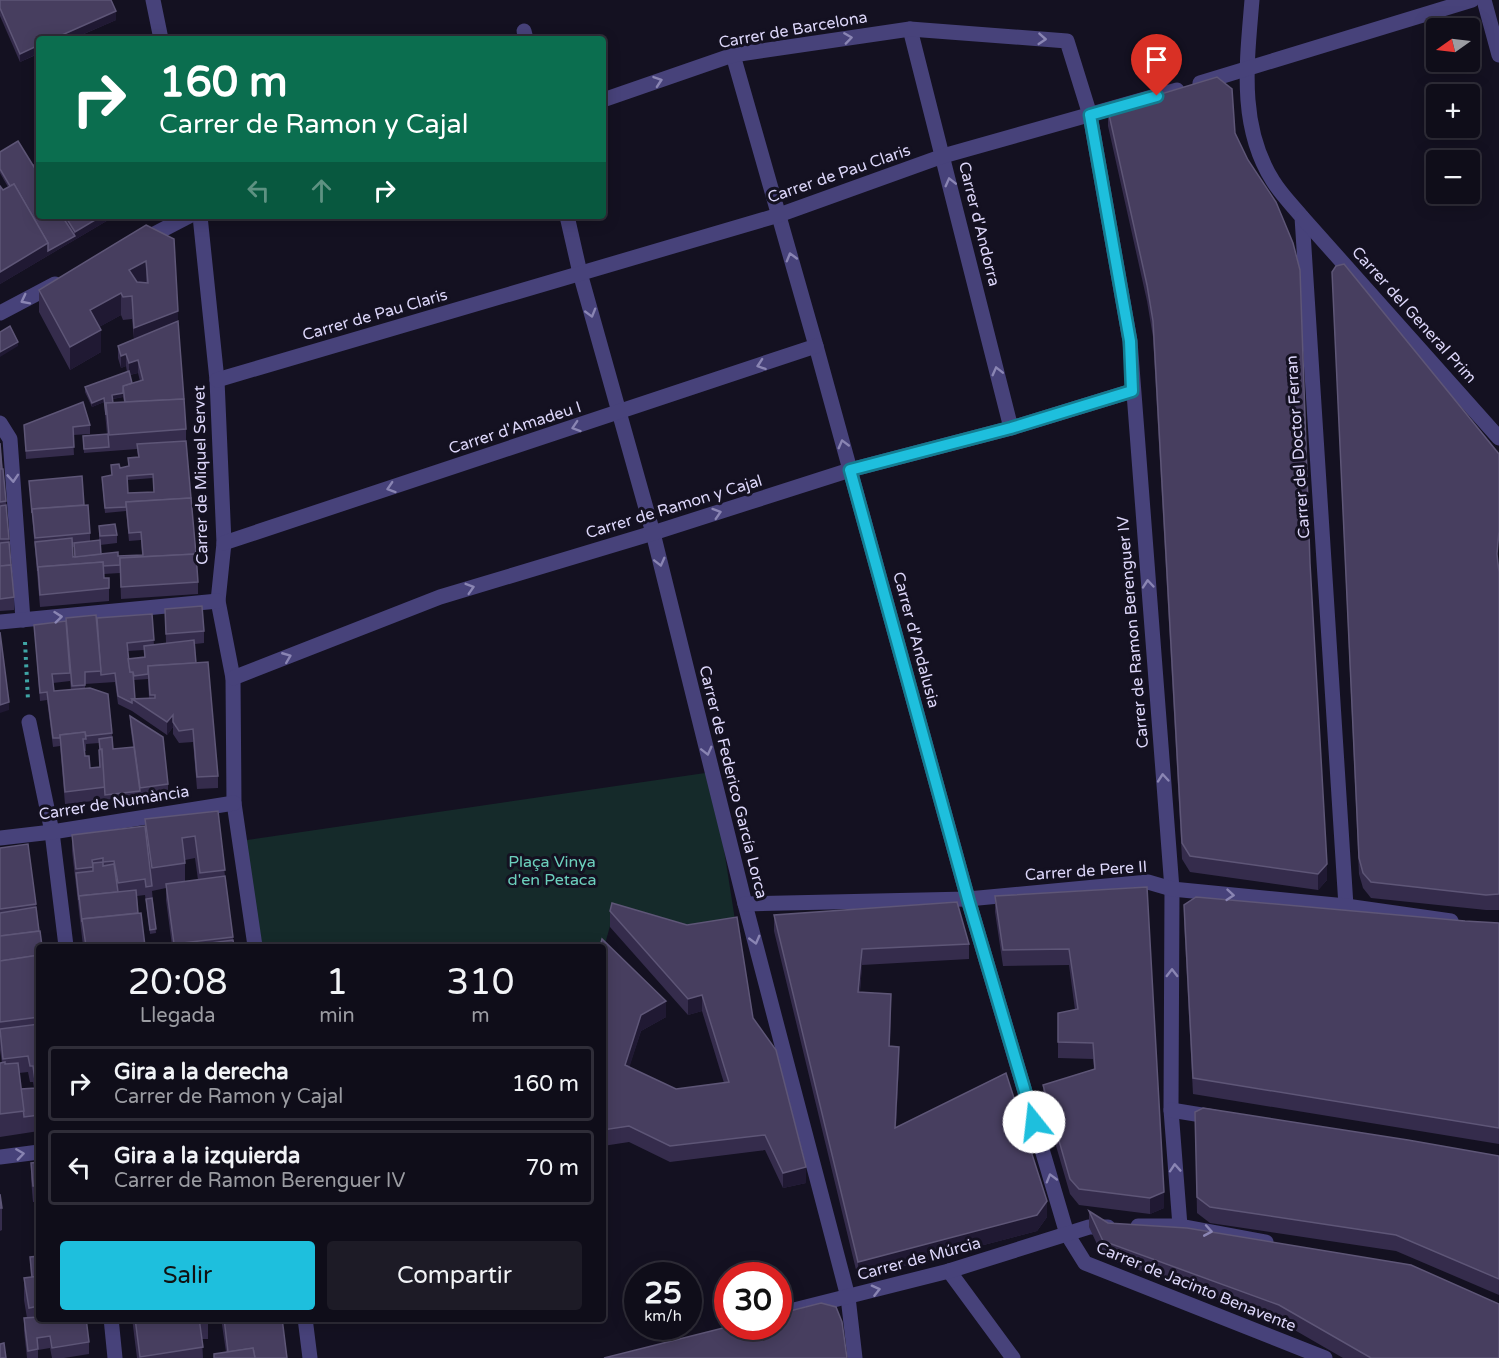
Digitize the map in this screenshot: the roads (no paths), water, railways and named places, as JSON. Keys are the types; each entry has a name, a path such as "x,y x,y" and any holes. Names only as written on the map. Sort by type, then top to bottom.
{"street":[{"path":"153,0 160,36"},
{"path":"1252,0 1247,70 1249,109 1256,149 1273,181 1302,217"},
{"name":"Carrer de Pau Claris","path":"217,380 779,215 944,156 1247,70 1472,0"},
{"path":"1484,0 1499,55"},
{"name":"Carrer de Barcelona","path":"606,99 733,55 910,29 1067,41"},
{"name":"Carrer d'Andorra","path":"910,29 1011,428"},
{"name":"Carrer de Ramon Berenguer IV","path":"1067,41 1090,115 1130,341 1132,391 1172,889 1171,1110 1180,1226"},
{"name":"Carrer d'Andalusia","path":"733,55 816,346 968,899 1067,1234"},
{"name":"Carrer del General Prim","path":"1302,217 1499,438"},
{"name":"Carrer del Doctor Ferran","path":"1302,217 1346,906"},
{"path":"126,248 183,219"},
{"name":"Carrer de Miquel Servet","path":"200,219 217,380 224,543 218,601 233,678 234,803 255,944"},
{"name":"Carrer de Federico García Lorca","path":"568,219 580,273 653,533 745,904 848,1297 855,1358"},
{"path":"0,313 74,275"},
{"name":"Carrer d'Amadeu I","path":"224,543 816,346"},
{"name":"Carrer de Ramon y Cajal","path":"233,678 440,597 653,533 850,470 1011,428 1132,391"},
{"path":"0,423 10,439 23,620"},
{"path":"0,622 218,601"},
{"path":"29,722 52,832 66,944"},
{"name":"Carrer de Numància","path":"0,838 234,803"},
{"name":"Carrer de Pere II","path":"745,904 968,899 1148,882 1172,889 1346,906 1467,923"},
{"path":"1171,1110 1229,1119"},
{"path":"0,1157 36,1152"},
{"name":"Carrer de Múrcia","path":"792,1311 949,1271 1089,1227 1180,1226 1285,1245"},
{"name":"Carrer de Jacinto Benavente","path":"1067,1234 1085,1263 1325,1358"},
{"path":"949,1271 1013,1358"},
{"path":"112,1322 116,1358"},
{"path":"306,1322 310,1358"}],"park label":[{"name":"Plaça Vinya d'en Petaca","path":"552,871"}]}
